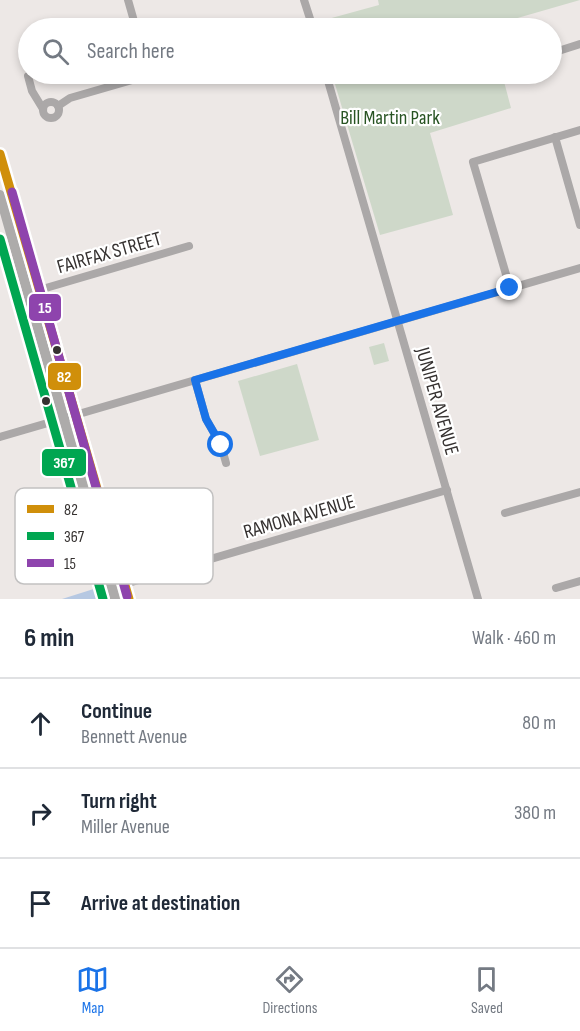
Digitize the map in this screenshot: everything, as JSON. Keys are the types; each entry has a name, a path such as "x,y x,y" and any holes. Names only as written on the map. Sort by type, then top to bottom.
{"main road":[{"path":"0,154 96,488"},
{"path":"0,195 84,488"},
{"path":"112,584 116,599"},
{"path":"124,584 129,599"}],"street":[{"path":"128,0 133,18"},
{"path":"304,0 309,18"},
{"path":"562,49 580,44"},
{"path":"30,84 45,116 52,118 58,113 58,106 54,102 49,102 42,109"},
{"path":"58,106 70,99 119,84"},
{"name":"JUNIPER AVENUE","path":"329,84 478,599"},
{"path":"510,288 473,162 580,130"},
{"path":"555,137 580,225"},
{"name":"FAIRFAX STREET","path":"39,290 189,246"},
{"path":"0,437 580,268"},
{"path":"195,380 206,419 221,445 226,463"},
{"name":"RAMONA AVENUE","path":"213,558 447,490"},
{"path":"505,513 580,492"},
{"path":"556,588 580,581"}],"green space":[{"path":"378,0 580,0 518,18 332,18 379,5"},
{"name":"Bill Martin Park","path":"335,84 505,84 511,108 430,133 453,215 380,235"},
{"path":"384,343 389,361 374,365 369,347"},
{"path":"297,364 319,440 260,456 238,381"}],"water":[{"path":"100,587 103,599 62,599"}],"transit line":[{"name":"82","path":"0,154 97,488"},
{"name":"15","path":"12,192 96,488"},
{"name":"367","path":"0,239 71,488"},
{"name":"367","path":"99,584 103,599"},
{"name":"15","path":"124,584 127,596"},
{"name":"82","path":"125,584 129,599"}],"route":[{"path":"221,445 206,419 195,380 510,288"}]}
